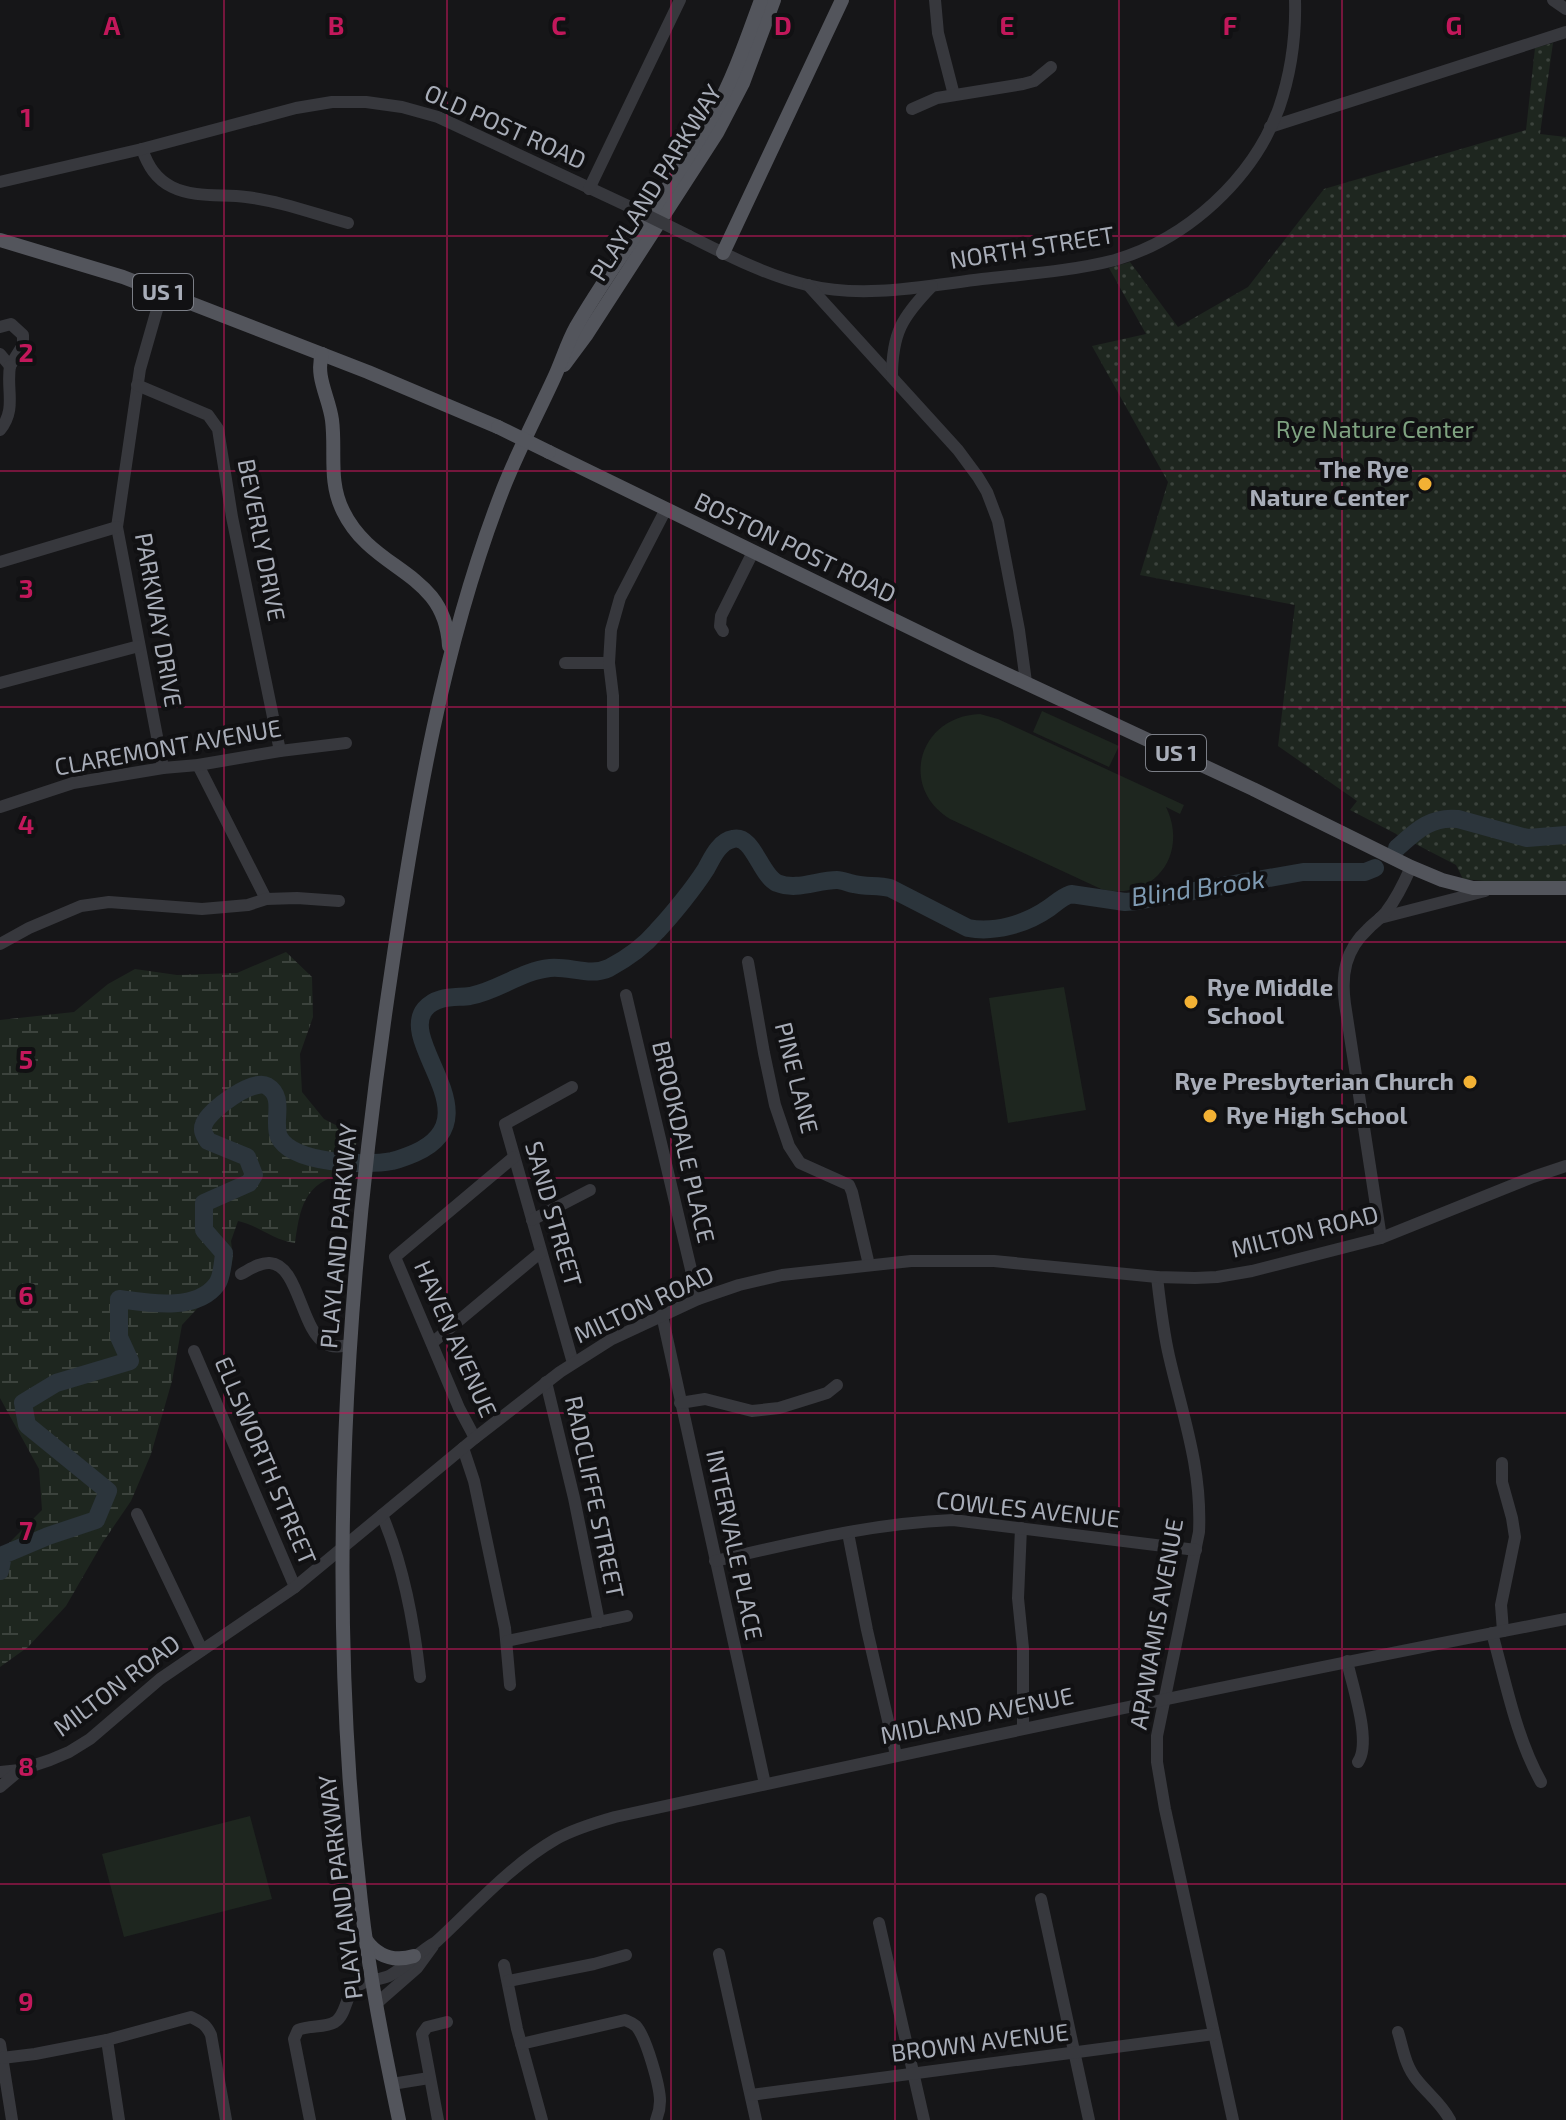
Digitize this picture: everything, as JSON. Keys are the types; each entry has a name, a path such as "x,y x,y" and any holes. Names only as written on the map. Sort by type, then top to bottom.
{"main road":[{"path":"731,78 752,0"},
{"name":"PLAYLAND PARKWAY","path":"399,2120 372,1979 354,1834 347,1745 342,1548 351,1345 364,1186 382,1031 404,888 449,666 479,554 496,506 566,347 696,144 731,78 761,0"},
{"name":"PLAYLAND PARKWAY","path":"554,378 587,334 697,166 731,108 774,0"},
{"path":"750,66 783,0"},
{"path":"829,0 831,26"},
{"path":"723,253 842,0"},
{"name":"BOSTON POST ROAD","path":"0,240 112,273 322,354 498,427 1411,867 1458,884 1489,890 1566,888"},
{"path":"322,354 321,378 333,425 334,483 342,509 363,540 417,582 441,608 448,632 449,666"},
{"path":"366,1940 371,1948 384,1956 404,1959 414,1956"}],"street":[{"path":"589,189 680,0"},
{"path":"935,0 938,33 954,95"},
{"name":"NORTH STREET","path":"808,285 853,291 932,286 1100,263 1151,245 1186,225 1216,201 1242,172 1270,127 1278,109 1292,52 1295,0"},
{"path":"1553,0 1566,9"},
{"path":"1270,127 1566,32"},
{"path":"912,109 937,98 1034,81 1051,67"},
{"name":"OLD POST ROAD","path":"0,182 142,149 296,108 332,102 366,102 402,107 438,117 723,253 764,271 808,285 958,450 987,492 998,521 1026,682"},
{"path":"142,149 146,161 162,181 187,193 257,198 348,223"},
{"path":"892,377 894,350 902,321 932,286"},
{"name":"PARKWAY DRIVE","path":"162,292 137,385 117,527 163,768"},
{"path":"0,327 11,324 23,335 23,345 10,366 11,407 0,430"},
{"path":"0,354 10,366"},
{"name":"BEVERLY DRIVE","path":"137,385 208,415 218,429 232,517 280,751"},
{"path":"613,766 613,696 609,663 611,630 620,598 666,509"},
{"path":"0,562 117,527"},
{"path":"723,631 721,616 753,552"},
{"path":"0,683 139,646"},
{"path":"565,663 609,663"},
{"name":"CLAREMONT AVENUE","path":"0,807 73,783 346,743"},
{"path":"198,765 266,899"},
{"path":"1381,1238 1343,977 1349,953 1396,899 1411,867"},
{"path":"1380,918 1489,890"},
{"path":"0,944 81,906 109,902 202,909 248,905 266,899 339,901"},
{"name":"PINE LANE","path":"748,962 775,1105 789,1146 800,1163 849,1185 869,1265"},
{"name":"BROOKDALE PLACE","path":"626,995 698,1299"},
{"name":"SAND STREET","path":"572,1087 505,1124 573,1363"},
{"name":"HAVEN AVENUE","path":"475,1438 459,1408 395,1257 514,1157"},
{"name":"MILTON ROAD","path":"0,1772 20,1770 69,1752 90,1739 160,1679 295,1587 546,1382 592,1350 698,1299 782,1275 923,1260 994,1261 1157,1277 1195,1278 1252,1271 1381,1238 1566,1166"},
{"path":"532,1220 590,1190"},
{"path":"432,1343 541,1252"},
{"path":"241,1274 265,1263 280,1266 290,1279 309,1323 322,1342 335,1347 351,1345"},
{"name":"APAWAMIS AVENUE","path":"1157,1277 1167,1345 1199,1485 1199,1532 1157,1736 1157,1762 1233,2120"},
{"name":"INTERVALE PLACE","path":"662,1315 765,1784"},
{"name":"ELLSWORTH STREET","path":"194,1351 295,1587"},
{"name":"RADCLIFFE STREET","path":"546,1382 599,1622"},
{"path":"680,1403 705,1399 752,1411 779,1408 827,1393 837,1385"},
{"path":"463,1448 474,1481 507,1641 510,1685"},
{"path":"1502,1463 1502,1482 1515,1537 1497,1632 1522,1741 1541,1782"},
{"path":"137,1514 202,1650"},
{"path":"382,1515 400,1563 420,1677"},
{"name":"COWLES AVENUE","path":"715,1561 848,1533 913,1522 953,1520 1196,1550"},
{"path":"1021,1528 1018,1598 1023,1648 1023,1728"},
{"path":"848,1533 896,1755"},
{"path":"507,1641 627,1616"},
{"name":"MIDLAND AVENUE","path":"310,2120 294,2039 298,2030 338,2020 348,1996 355,1988 372,1979 392,1975 436,1942 524,1861 573,1830 615,1817 1023,1728 1566,1619"},
{"path":"1347,1661 1363,1731 1362,1758 1358,1762"},
{"path":"0,1787 20,1770"},
{"path":"1041,1899 1089,2120"},
{"path":"879,1923 924,2120"},
{"name":"MIDLAND AVENUE","path":"377,2003 417,1968 436,1942"},
{"path":"719,1954 756,2120"},
{"path":"508,1981 626,1955"},
{"path":"504,1965 513,2014 542,2120"},
{"path":"2,2058 107,2040 191,2017 203,2022 211,2035 226,2120"},
{"path":"521,2044 629,2021 641,2034 657,2081 660,2105 656,2120"},
{"path":"438,2120 422,2034 427,2027 447,2022"},
{"path":"1398,2032 1407,2065 1450,2120"},
{"name":"BROWN AVENUE","path":"751,2095 1214,2034"},
{"path":"107,2040 119,2120"},
{"path":"0,2044 12,2120"},
{"path":"392,2084 429,2078"}],"green space":[{"name":"Rye Nature Center","path":"1553,43 1540,134 1566,137 1566,882 1506,883 1463,879 1456,865 1350,810 1357,801 1278,746 1295,605 1140,575 1168,482 1092,346 1146,334 1109,268 1130,262 1178,327 1248,287 1324,189 1526,130 1535,48"},
{"path":"1042,711 1119,746 1109,767 1033,732"},
{"path":"980,714 998,719 1184,805 1180,814 1166,807 1173,841 1170,857 1162,870 1151,881 1137,888 1120,891 1101,889 950,819 934,805 924,789 921,772 923,755 930,740 942,727 959,718"},
{"path":"286,952 312,977 313,1017 300,1054 302,1092 324,1119 357,1136 353,1171 325,1180 309,1194 300,1215 295,1243 238,1221 231,1241 233,1258 229,1274 182,1325 172,1381 151,1454 131,1501 66,1606 28,1647 0,1667 0,1552 42,1510 39,1469 0,1398 0,1020 74,1012 108,984 135,969 177,975 237,973"},
{"path":"1064,987 1086,1110 1008,1123 989,998"},
{"path":"250,1816 272,1899 124,1937 102,1854"}],"waterway":[{"name":"Blind Brook","path":"1397,848 1424,826 1448,819 1527,838 1566,835"},
{"name":"Blind Brook","path":"0,1571 3,1555 96,1520 108,1491 27,1425 23,1403 56,1383 130,1361 119,1337 119,1299 171,1304 185,1302 208,1293 219,1281 224,1253 204,1230 204,1203 249,1183 254,1175 247,1157 208,1141 203,1127 214,1111 242,1091 267,1086 276,1096 279,1137 298,1153 348,1163 392,1161 415,1153 437,1138 446,1121 445,1101 423,1041 420,1024 425,1009 441,999 470,996 539,970 557,968 595,972 609,968 652,936 683,901 716,851 727,841 740,839 746,843 777,883 800,886 837,880 890,888 968,928 978,929 1020,923 1071,894 1137,901 1303,872 1365,872 1375,868"}],"place":[{"name":"The Rye Nature Center","path":"1425,484"},
{"name":"Rye Middle School","path":"1191,1002"},
{"name":"Rye Presbyterian Church","path":"1470,1082"},
{"name":"Rye High School","path":"1210,1116"}]}
